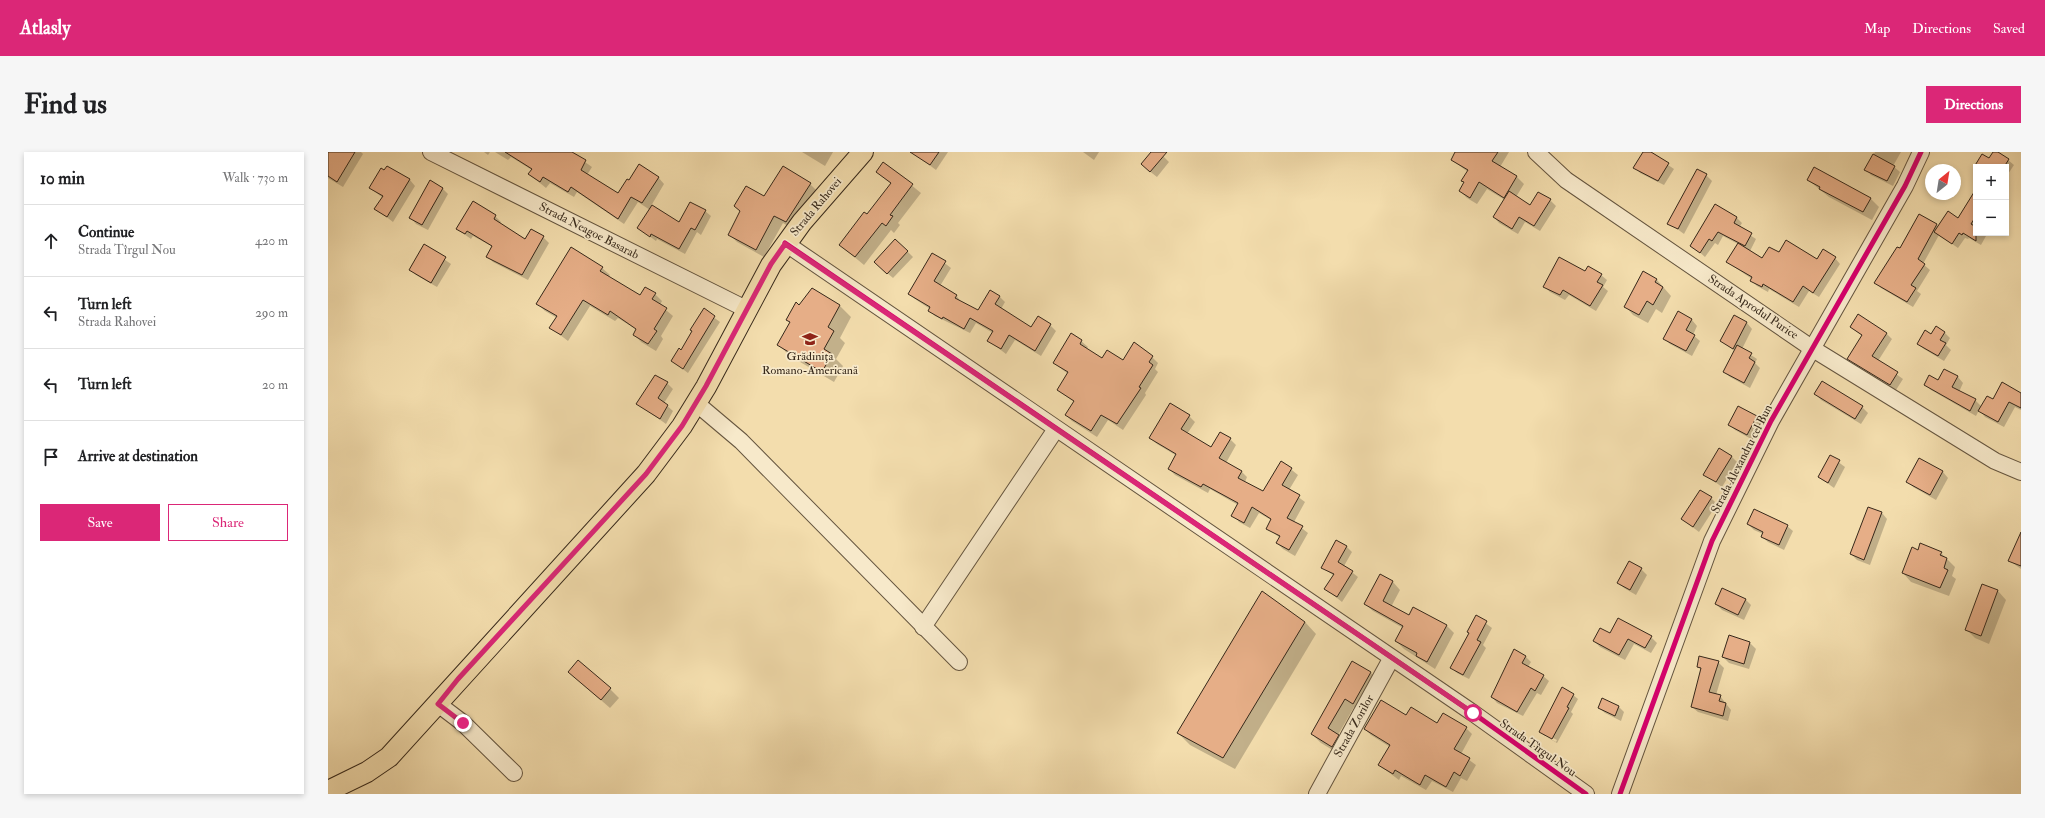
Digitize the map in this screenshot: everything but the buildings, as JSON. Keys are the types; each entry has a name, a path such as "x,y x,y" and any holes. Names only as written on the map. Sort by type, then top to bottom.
{"main road":[{"name":"Strada Rahovei","path":"328,791 367,772 389,757 438,704 458,679 646,474 682,426 696,403 720,362 771,264 802,222 864,152"}],"street":[{"name":"Strada Neagoe Basarab","path":"431,152 746,310"},
{"name":"Strada Aprodul Purice","path":"1536,152 1566,180 1813,349 1995,460 2021,472"},
{"name":"Strada Alexandru cel Bun","path":"1620,794 1712,541 1771,421 1905,186 1921,152"},
{"name":"Strada Tîrgul Nou","path":"785,244 1391,659 1473,713 1586,794"},
{"path":"696,403 741,441 959,662"},
{"path":"923,627 1056,429"},
{"name":"Strada Zorilor","path":"1317,794 1391,659"},
{"path":"438,704 463,723 514,774"}],"cycle path":[{"path":"1620,794 1712,541 1771,421 1905,186 1921,152"},
{"path":"785,243 1473,713 1586,794"}],"place":[{"name":"Grădinița Romano-Americană","path":"810,339"}],"route":[{"path":"463,723 438,704 458,679 613,513 646,474 682,426 720,362 771,264 785,244 1391,659 1473,713"}]}
